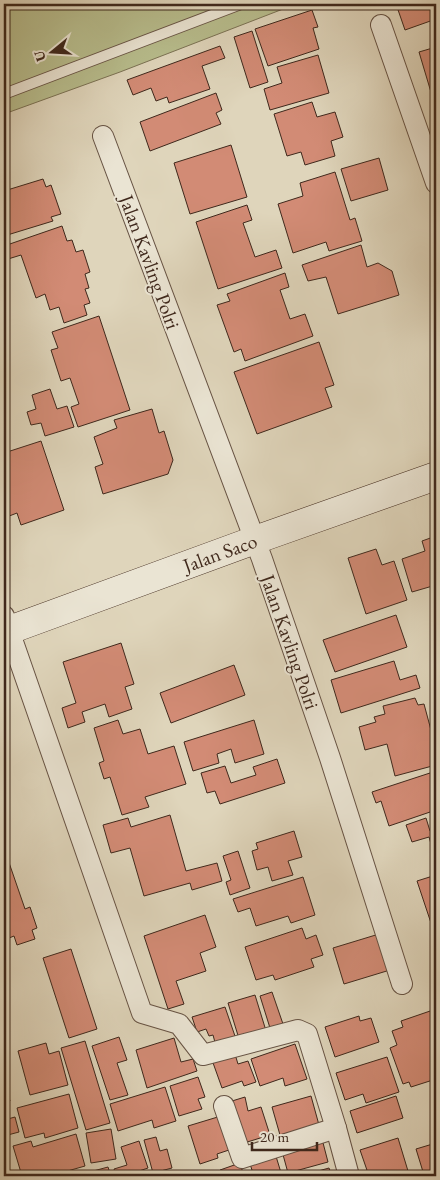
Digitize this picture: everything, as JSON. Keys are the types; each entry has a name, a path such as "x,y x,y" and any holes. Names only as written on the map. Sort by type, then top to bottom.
{"main road":[{"name":"Jalan Saco","path":"5,626 436,476"}],"street":[{"path":"381,25 436,183"},
{"name":"Jalan Kavling Polri","path":"103,136 242,510 255,540 330,758 402,984"},
{"path":"5,626 142,1013 178,1024 203,1055 298,1030 307,1034 349,1176"},
{"path":"224,1106 242,1158 336,1128"}],"lane":[{"path":"4,94 240,4"}],"green space":[{"path":"4,4 296,4 120,72 4,114"}],"building":[{"path":"396,4 436,4 436,19 405,30"},
{"path":"312,10 318,27 313,28 319,49 268,66 255,29"},
{"path":"252,31 268,82 250,88 234,37"},
{"path":"220,46 225,58 202,66 210,89 169,103 167,97 156,101 151,88 133,95 127,80"},
{"path":"436,47 436,109 419,52"},
{"path":"318,55 329,93 270,110 264,89 282,83 277,67"},
{"path":"216,93 222,110 216,113 221,124 150,151 140,122"},
{"path":"312,102 317,117 335,112 343,137 331,141 335,156 305,165 301,152 287,156 274,114"},
{"path":"231,145 247,197 190,214 174,163"},
{"path":"379,158 388,190 351,201 341,169"},
{"path":"335,172 350,220 355,218 362,241 329,251 326,242 293,253 278,204 303,196 300,183"},
{"path":"43,179 46,187 51,185 61,214 51,217 53,221 4,236 4,209 6,208 4,191"},
{"path":"247,205 252,220 243,223 255,257 276,250 282,268 218,289 196,222"},
{"path":"62,226 67,241 72,240 76,252 83,250 90,272 85,274 89,288 85,289 90,303 84,305 87,315 64,323 59,307 50,310 45,294 36,298 21,255 8,259 4,246"},
{"path":"361,245 367,267 378,263 392,271 399,295 338,314 326,277 308,281 302,265"},
{"path":"285,273 289,287 280,290 290,319 305,314 313,336 245,361 241,349 234,352 217,305 230,301 227,294"},
{"path":"99,316 130,410 78,427 71,407 79,404 70,378 61,381 51,350 58,348 52,332"},
{"path":"319,342 334,385 325,388 332,407 257,434 234,372"},
{"path":"50,389 57,409 67,406 74,427 45,436 41,423 31,425 27,412 36,409 32,395"},
{"path":"152,409 159,433 164,431 173,460 168,474 103,494 95,467 103,464 94,437 117,428 114,420"},
{"path":"41,441 64,510 21,525 17,513 4,518 4,453"},
{"path":"436,536 436,585 412,592 402,559 425,551 422,541"},
{"path":"376,549 382,565 394,561 407,600 366,614 348,558"},
{"path":"396,615 407,647 335,672 323,640"},
{"path":"121,643 134,684 125,687 132,709 109,717 105,704 82,712 85,722 68,728 62,708 76,703 63,662"},
{"path":"394,661 400,680 416,675 420,688 341,713 331,680"},
{"path":"234,665 245,695 171,723 160,693"},
{"path":"415,698 418,705 424,704 436,744 436,765 395,776 387,744 365,750 359,727 376,722 374,717 385,714 383,706"},
{"path":"118,720 123,734 140,729 148,754 174,746 186,784 145,797 149,807 122,815 110,777 104,779 99,763 104,761 94,728"},
{"path":"254,720 264,754 235,763 231,749 217,754 219,763 193,771 184,742"},
{"path":"277,759 285,783 220,804 215,791 207,793 201,773 225,766 231,783 256,775 253,767"},
{"path":"433,772 436,782 436,810 389,826 381,801 376,803 372,792"},
{"path":"170,815 186,871 217,863 222,881 192,890 190,883 144,896 130,848 111,853 103,825 128,818 131,827"},
{"path":"426,818 430,831 436,829 436,853 434,854 429,837 412,842 406,825"},
{"path":"294,831 302,857 288,861 293,875 272,881 268,867 257,870 252,851 258,849 256,843"},
{"path":"4,851 25,909 30,907 37,928 32,930 35,939 17,945 14,936 4,940"},
{"path":"238,851 250,888 230,895 226,882 231,880 223,856"},
{"path":"436,875 436,932 434,932 417,881"},
{"path":"303,877 315,915 291,923 288,916 256,926 250,908 238,912 233,899"},
{"path":"205,915 216,947 200,953 206,971 176,981 184,1004 168,1009 144,936"},
{"path":"302,928 306,939 316,935 323,955 311,959 314,967 275,980 273,975 256,980 245,947"},
{"path":"379,934 390,970 344,984 333,948"},
{"path":"71,949 97,1029 69,1038 43,958"},
{"path":"272,992 283,1024 270,1028 260,996"},
{"path":"255,995 267,1034 240,1042 228,1003"},
{"path":"225,1007 236,1039 216,1046 213,1035 209,1036 206,1029 197,1032 192,1017"},
{"path":"436,1009 436,1079 411,1087 409,1082 403,1084 390,1048 397,1045 392,1031 403,1027 401,1021"},
{"path":"359,1016 360,1021 371,1018 379,1042 335,1057 325,1027"},
{"path":"119,1037 127,1060 117,1063 128,1095 110,1100 92,1046"},
{"path":"174,1038 181,1062 193,1059 197,1071 147,1088 136,1050"},
{"path":"85,1041 110,1123 86,1130 61,1048"},
{"path":"46,1043 49,1054 59,1051 68,1085 30,1095 18,1051"},
{"path":"295,1044 307,1079 285,1086 283,1078 260,1086 251,1059"},
{"path":"234,1051 238,1064 248,1061 256,1082 244,1086 242,1081 222,1088 212,1060"},
{"path":"387,1057 399,1092 366,1103 363,1094 345,1100 336,1073"},
{"path":"198,1077 205,1097 198,1099 202,1109 179,1116 170,1086"},
{"path":"4,1081 10,1101 4,1103"},
{"path":"165,1087 176,1121 154,1128 152,1120 118,1131 110,1104"},
{"path":"69,1094 78,1128 45,1138 44,1133 25,1138 17,1108"},
{"path":"311,1096 319,1125 280,1135 272,1107"},
{"path":"396,1096 403,1118 357,1133 350,1111"},
{"path":"245,1097 248,1111 261,1107 270,1135 244,1143 232,1101"},
{"path":"221,1116 232,1149 217,1154 218,1158 200,1164 188,1126"},
{"path":"15,1117 19,1132 4,1136 4,1120"},
{"path":"111,1129 116,1159 91,1163 86,1133"},
{"path":"76,1134 85,1166 50,1176 22,1176 13,1146 31,1141 33,1147"},
{"path":"156,1137 160,1151 167,1149 172,1168 153,1173 144,1140"},
{"path":"398,1138 408,1171 392,1176 369,1176 360,1150"},
{"path":"322,1139 328,1162 288,1173 282,1151"},
{"path":"139,1141 148,1168 130,1174 131,1176 116,1176 114,1169 127,1165 121,1147"},
{"path":"436,1143 436,1171 424,1175 416,1149"},
{"path":"275,1153 282,1176 254,1176 249,1161"},
{"path":"240,1163 244,1176 211,1176 221,1173 220,1170"},
{"path":"108,1167 111,1176 75,1176"},
{"path":"329,1168 332,1176 300,1176"}]}
